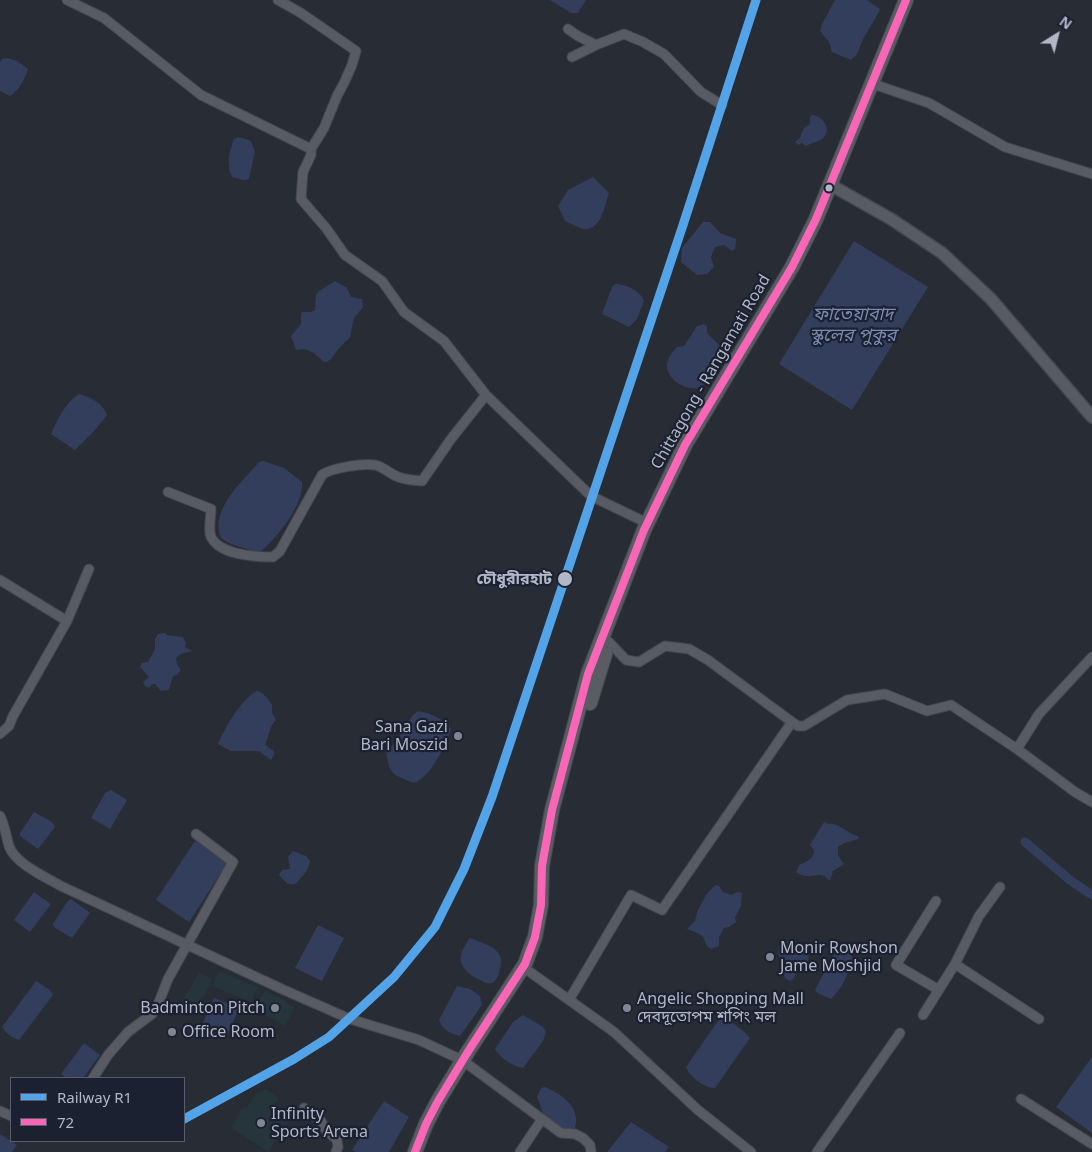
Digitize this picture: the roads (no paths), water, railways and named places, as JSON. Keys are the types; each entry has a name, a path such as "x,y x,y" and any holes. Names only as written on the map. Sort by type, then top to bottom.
{"highway":[{"name":"Chittagong - Rangamati Road","path":"416,1152 426,1124 520,974 535,937 542,905 542,866 552,810 588,674 647,523 685,445 792,267 816,219 906,0"},
{"name":"Chittagong - Rangamati Road","path":"425,1152 433,1130 466,1062 530,972 542,936 552,857 571,766 616,618 675,479 810,244 836,188 915,0"}],"street":[{"path":"68,0 104,18 201,95 311,149"},
{"path":"278,0 301,13 356,51 352,65 336,96 324,128 311,149 311,155 303,172 301,199 326,228 345,255 382,281 404,312 444,341 486,395 591,496 647,523"},
{"path":"568,30 596,45"},
{"path":"572,57 624,34 664,54 701,92 722,105"},
{"path":"879,86 929,104 1006,147 1092,174"},
{"path":"836,188 891,219 942,253 991,299 1092,417"},
{"path":"168,492 210,509 210,531 212,538 224,547 250,556 273,557 280,551 322,475 327,470 337,467 375,465 397,477 409,480 422,480 486,395"},
{"path":"0,734 9,726 67,621 89,568"},
{"path":"0,580 67,621"},
{"path":"609,642 626,660 639,662 665,646 688,649 708,660 798,726 804,726 846,700 885,694 927,711 951,705 1092,802"},
{"path":"1017,749 1039,714 1092,657"},
{"path":"569,1000 632,895 662,910 792,722"},
{"path":"0,816 10,848 27,866 85,898 111,908 187,945 350,1018 419,1040 466,1062 561,1133 575,1134 583,1138 590,1145 591,1152"},
{"path":"94,1077 108,1055 128,1032 152,1014 157,1007 168,979 233,862 196,834"},
{"path":"923,1015 955,964 979,916 1000,887"},
{"path":"936,901 896,965 939,990"},
{"path":"955,964 1039,1019"},
{"path":"530,972 614,1032 698,1110 751,1152"},
{"path":"816,1152 900,1033"},
{"path":"1021,1099 1092,1144"},
{"path":"304,1108 321,1120 324,1129 336,1140 338,1144 336,1152"},
{"path":"520,1152 542,1119"}],"water":[{"path":"550,0 586,0 578,13 571,13"},
{"path":"835,0 867,0 880,9 857,54 851,60 832,52 829,42 820,31"},
{"path":"8,58 17,61 28,69 21,84 10,96 0,91 0,62 2,59"},
{"path":"812,115 824,121 827,129 825,136 806,146 802,143 798,145 795,142 800,138 803,129 810,124 810,117"},
{"path":"239,137 251,141 255,152 249,179 243,180 232,177 229,167 232,144 234,139"},
{"path":"593,177 609,193 604,210 595,226 590,229 579,228 565,221 558,206 568,190"},
{"path":"703,222 710,222 720,233 736,239 735,249 732,251 724,245 715,247 711,257 714,267 707,274 697,275 681,262 682,248"},
{"name":"ফাতেয়াবাদ স্কুলের পুকুর","path":"854,241 928,287 852,410 779,364"},
{"path":"335,281 347,288 351,297 362,299 363,307 354,318 350,337 332,358 324,362 308,350 296,350 291,336 301,324 302,312 315,310 316,295"},
{"path":"615,284 632,288 644,301 637,319 629,327 602,314 612,287"},
{"path":"704,324 707,326 707,333 720,346 714,369 705,384 700,387 690,388 674,380 668,372 667,362 677,347 684,346 697,326"},
{"path":"79,394 96,401 107,415 75,450 51,434 66,407"},
{"path":"263,461 284,468 302,482 299,501 294,511 281,530 260,552 239,547 225,541 221,538 219,527 220,517 230,497 259,462"},
{"path":"165,633 167,635 183,637 186,643 185,647 192,651 181,654 176,658 181,670 177,675 173,676 169,690 161,691 155,684 152,684 149,688 145,686 143,682 149,677 140,667 142,663 148,662 155,649 155,639 158,634"},
{"path":"257,691 262,693 272,705 272,713 276,720 270,729 265,745 274,751 271,760 259,751 231,751 218,744 229,722 245,700"},
{"path":"418,711 436,717 445,722 451,729 432,767 427,774 414,783 392,772 388,764 386,750 393,745 413,715"},
{"path":"111,790 127,800 110,829 91,818 105,793"},
{"path":"34,812 52,822 55,827 38,849 20,836 20,833"},
{"path":"824,822 840,826 858,836 859,839 844,843 838,847 838,855 844,864 833,871 830,881 825,876 804,876 796,872 799,865 813,856 814,850 810,845"},
{"path":"195,841 228,862 189,922 156,900"},
{"path":"293,851 306,856 310,861 304,874 295,884 290,884 279,875 282,870 290,869 288,857"},
{"path":"716,885 723,892 731,895 738,892 742,893 741,906 735,917 736,922 724,928 719,937 719,946 711,949 702,936 687,929 695,921 697,912 706,895"},
{"path":"34,892 51,904 30,932 14,920"},
{"path":"71,899 90,913 72,938 55,928 53,924"},
{"path":"318,925 344,938 322,981 295,968"},
{"path":"470,938 493,948 500,956 499,973 493,983 487,983 471,975 463,966 461,961 462,950"},
{"path":"788,941 804,947 809,957 808,961 796,964 795,976 790,981 779,971 783,962 778,954 779,946"},
{"path":"842,948 847,948 852,953 849,971 843,984 831,999 819,994 815,990 834,954"},
{"path":"36,981 50,990 53,995 19,1040 9,1035 2,1027"},
{"path":"457,986 470,989 480,996 482,1005 460,1036 447,1031 439,1020"},
{"path":"214,998 239,1008 228,1034 203,1023"},
{"path":"523,1015 543,1027 546,1032 543,1041 523,1068 507,1061 495,1049 513,1022"},
{"path":"722,1015 750,1038 715,1088 711,1088 698,1081 686,1067"},
{"path":"84,1043 100,1055 84,1077 65,1077 61,1074"},
{"path":"1092,1057 1092,1133 1056,1107"},
{"path":"545,1087 569,1103 576,1115 574,1130 566,1132 545,1118 537,1097 541,1088"},
{"path":"384,1101 409,1117 389,1152 356,1152 352,1150"},
{"path":"631,1122 669,1147 665,1152 607,1152"},
{"path":"0,1134 17,1145 12,1152 0,1152"}],"waterway":[{"path":"1025,842 1071,881 1092,895"}],"rail line":[{"name":"R1","path":"185,1118 294,1059 329,1037 394,977 435,927 464,869 492,797 756,0"}],"place":[{"name":"চৌধুরীরহাট","path":"565,579"},
{"name":"Sana Gazi Bari Moszid","path":"458,736"},
{"name":"Monir Rowshon Jame Moshjid","path":"770,957"},
{"name":"Badminton Pitch","path":"275,1008"},
{"name":"Angelic Shopping Mall দেবদূতোপম শপিং মল","path":"627,1008"},
{"name":"Office Room","path":"172,1032"},
{"name":"Infinity Sports Arena","path":"261,1123"}]}
